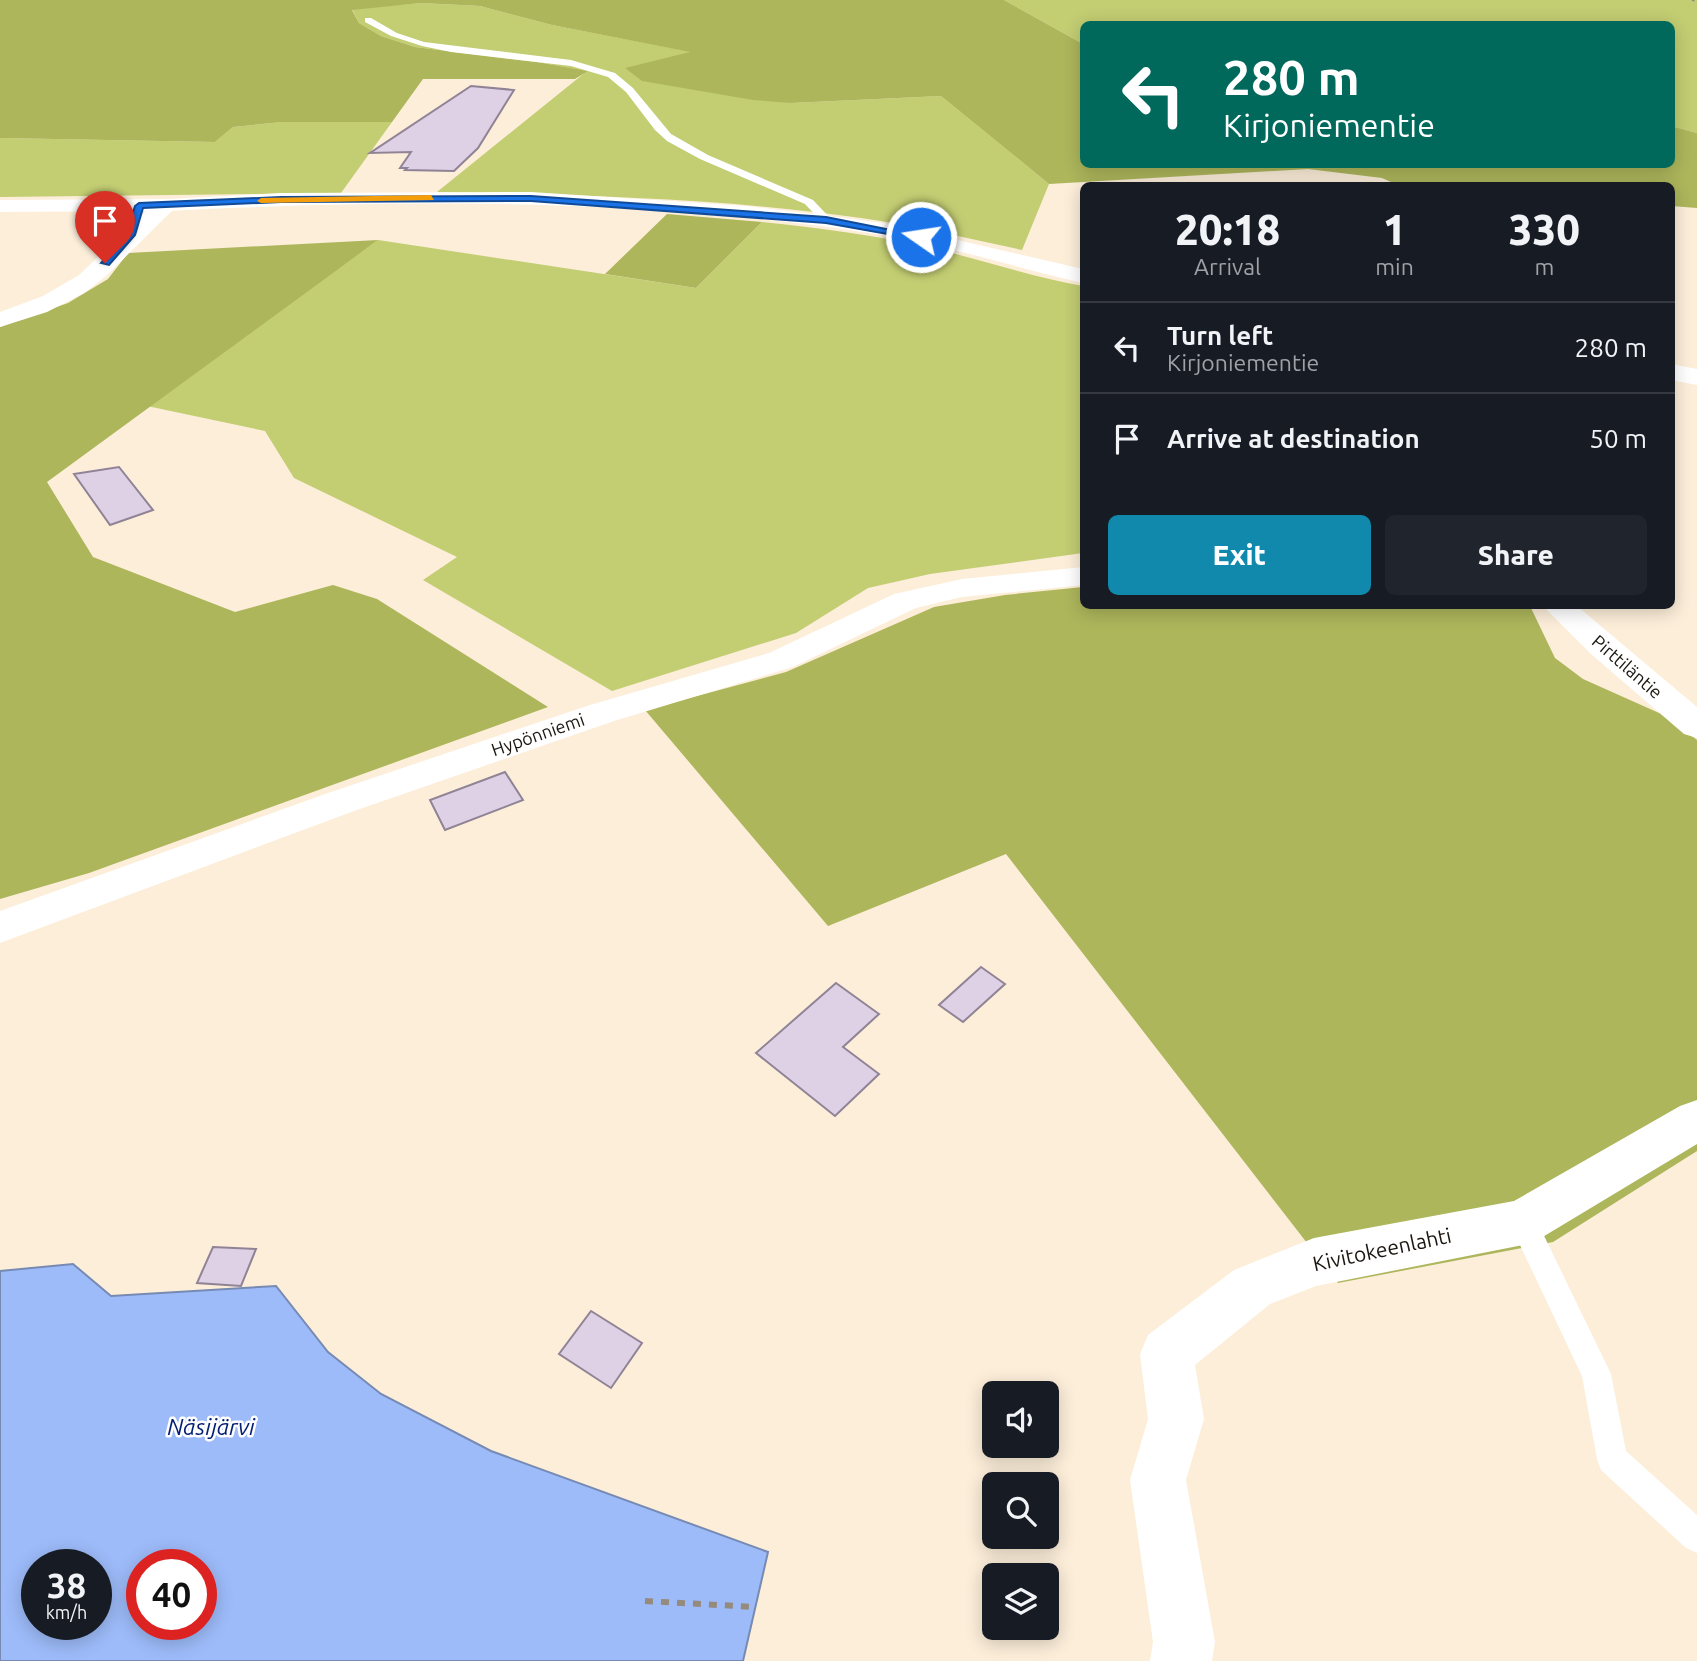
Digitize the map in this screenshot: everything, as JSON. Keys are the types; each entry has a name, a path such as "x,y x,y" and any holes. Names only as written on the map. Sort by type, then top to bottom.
{"street":[{"path":"0,206 531,198 826,220 884,229 1080,275"},
{"path":"0,320 60,296 95,274 130,235 148,218 168,205"},
{"path":"130,235 139,206"},
{"path":"1675,373 1697,377"},
{"name":"Hypönniemi","path":"0,927 393,784 602,713 781,660 905,601 962,588 1080,576"},
{"name":"Pirttiläntie","path":"1562,609 1697,726"},
{"name":"Kivitokeenlahti","path":"1181,1661 1184,1642 1158,1480 1175,1419 1167,1354 1252,1287 1314,1262 1523,1222 1697,1120"}],"lane":[{"path":"368,20 389,34 416,43 551,60 602,70 625,83 668,137 690,146 704,157 809,202 826,220"},
{"path":"1523,1222 1596,1374 1612,1459 1697,1538"}],"path":[{"path":"1692,0 1697,1"},
{"path":"645,1601 755,1607"}],"green space":[{"path":"0,0 1004,0 1080,42 1080,168 1675,168 1675,127 1697,133 1697,208 1675,206 1675,182 1391,182 1382,178 1308,169 1049,184 941,96 791,103 753,100 642,81 625,68 690,52 552,25 480,6 421,3 352,10 359,23 381,36 415,47 588,71 575,79 423,79 392,122 282,122 233,127 215,142 0,138"},
{"path":"1004,0 1697,0 1697,133 1675,127 1675,21 1080,21 1080,42"},
{"path":"421,3 480,6 552,25 692,52 626,69 791,103 941,96 1049,184 1022,250 942,232 808,211 596,196 437,192 587,71 415,47 381,36 359,23 352,9"},
{"path":"282,122 392,122 341,193 0,197 0,138 215,142 233,127"},
{"path":"667,214 762,222 696,288 605,274"},
{"path":"762,222 911,243 1080,285 1080,553 930,574 868,588 796,633 612,691 423,580 457,557 294,478 265,431 147,406 378,240 696,288"},
{"path":"378,240 47,482 93,557 235,612 333,585 377,599 548,707 89,873 0,899 0,327 68,303 108,279 128,253"},
{"path":"1080,587 1080,609 1531,609 1555,658 1583,679 1668,717 1697,740 1697,1151 1553,1242 1338,1283 1006,854 828,926 645,710 786,672 934,607 1005,595"}],"water":[{"name":"Näsijärvi","path":"73,1264 111,1296 276,1286 328,1352 381,1394 491,1451 768,1552 743,1661 0,1661 0,1271"}],"building":[{"path":"471,86 514,90 478,148 454,171 400,168 411,152 370,153"},
{"path":"119,467 153,510 110,525 74,474"},
{"path":"505,772 523,800 445,830 430,800"},
{"path":"981,967 1005,984 963,1022 939,1005"},
{"path":"836,983 879,1014 843,1047 879,1074 835,1116 756,1053"},
{"path":"213,1247 256,1249 241,1286 197,1283"},
{"path":"591,1311 642,1343 611,1388 559,1354"}],"slow traffic":[{"path":"261,201 431,198"}],"route":[{"path":"105,263 130,235 139,206 281,200 531,198 747,212 826,220 921,237"}]}
